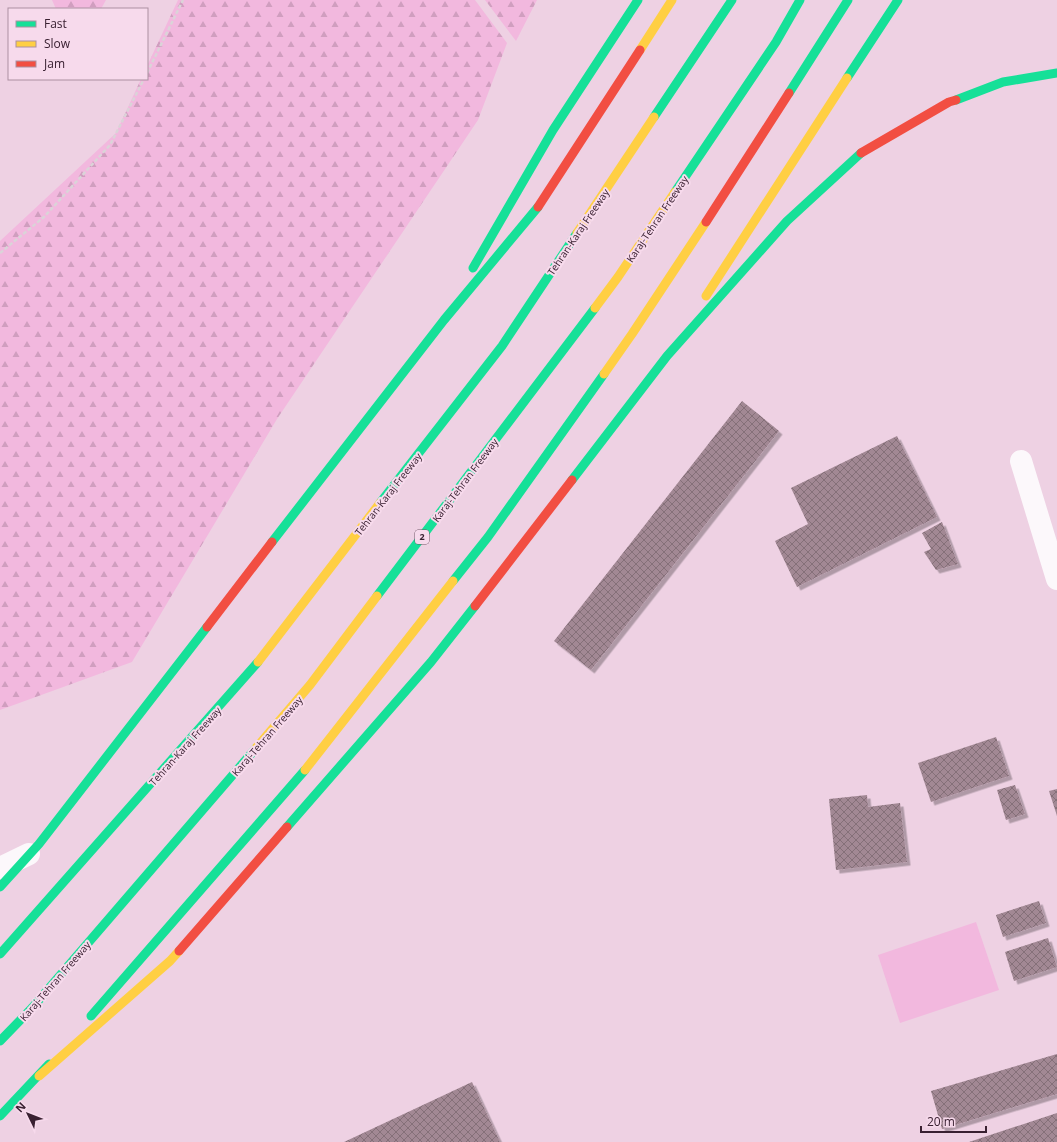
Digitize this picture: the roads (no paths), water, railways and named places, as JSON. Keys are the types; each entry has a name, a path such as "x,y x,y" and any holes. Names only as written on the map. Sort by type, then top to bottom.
{"highway":[{"path":"597,64 631,0"},
{"path":"444,320 553,130 638,0"},
{"path":"0,887 44,838 444,320 543,201 672,0"},
{"name":"Tehran-Karaj Freeway","path":"0,954 250,672 492,358 732,0"},
{"name":"Karaj-Tehran Freeway","path":"0,1041 32,1008 310,685 618,277 776,42 800,0"},
{"path":"0,1116 39,1076 304,771 488,537 632,334 757,144 848,0"},
{"path":"667,356 898,0"},
{"path":"39,1076 170,961 431,662 667,356 787,221 861,153 949,102 1003,82 1057,73"}],"street":[{"path":"1021,461 1057,579"},
{"path":"0,868 29,854"}]}
